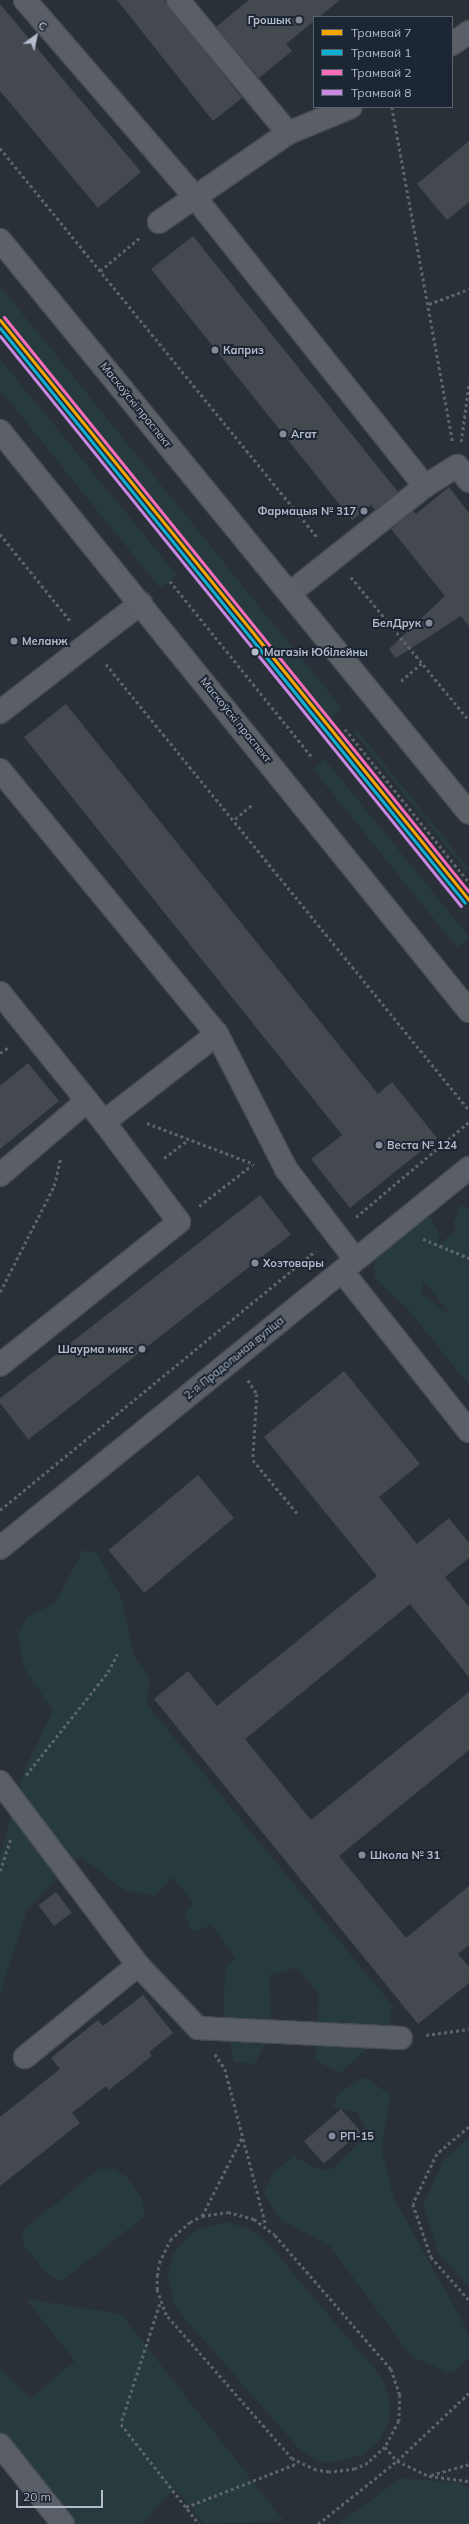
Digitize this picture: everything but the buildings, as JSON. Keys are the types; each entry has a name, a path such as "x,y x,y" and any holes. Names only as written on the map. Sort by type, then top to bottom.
{"main road":[{"name":"Маскоўскі праспект","path":"0,240 8,257 290,593 469,812"},
{"name":"Маскоўскі праспект","path":"0,431 141,603 469,1011"}],"street":[{"path":"25,0 194,196 425,486"},
{"path":"189,4 288,134"},
{"path":"453,43 469,32"},
{"path":"159,222 194,196 288,134 349,108"},
{"path":"290,593 336,559 425,486 463,473"},
{"path":"0,712 141,603"},
{"path":"0,770 217,1034 282,1160 335,1235 348,1265 469,1431"},
{"path":"0,993 87,1102 112,1117 179,1222 0,1365"},
{"path":"112,1117 217,1034"},
{"path":"0,1175 87,1102"},
{"name":"2-я Прадольная вуліца","path":"0,1548 469,1168"},
{"path":"11,1781 138,1965 198,2028 401,2038"},
{"path":"25,2057 138,1965"},
{"path":"0,2446 63,2524"}],"path":[{"path":"392,108 463,473"},
{"path":"0,148 469,720"},
{"path":"100,271 159,222"},
{"path":"429,304 469,289"},
{"path":"463,473 469,383"},
{"path":"0,534 235,819 469,1110"},
{"path":"170,581 311,756"},
{"path":"400,682 422,663"},
{"path":"345,729 469,882"},
{"path":"235,819 253,804"},
{"path":"0,1292 54,1186 70,1115"},
{"path":"112,1117 252,1164 282,1160"},
{"path":"0,1510 335,1235 469,1122"},
{"path":"422,1162 427,1168"},
{"path":"179,1222 252,1164"},
{"path":"395,1228 469,1258"},
{"path":"244,1375 258,1394 253,1460 297,1513"},
{"path":"11,1781 108,1672 117,1654"},
{"path":"198,2028 225,2069 266,2226"},
{"path":"401,2038 469,2029"},
{"path":"469,2127 437,2154 414,2204 430,2257 469,2300"},
{"path":"202,2216 242,2137"},
{"path":"215,2213 242,2214 266,2226 391,2369 399,2388 401,2408 394,2434 385,2448 368,2462 342,2472 316,2470 298,2463 282,2450 174,2326 161,2303 157,2276 164,2251 179,2230 202,2216 215,2213"},
{"path":"161,2303 121,2424 200,2524"},
{"path":"318,2524 397,2461 469,2393"},
{"path":"385,2448 397,2461 429,2476 469,2481"},
{"path":"186,2507 298,2463"},
{"path":"429,2476 469,2464"}],"green space":[{"path":"0,286 342,709 326,722 0,319"},
{"path":"0,359 177,575 165,585 160,588 0,390"},
{"path":"357,730 469,868 466,871 354,733"},
{"path":"325,759 469,937 457,948 313,769"},
{"path":"460,1205 469,1208 469,1385 409,1310 375,1278 374,1258 430,1216 440,1235 437,1246 457,1229 453,1224","holes":["424,1282 449,1313 420,1293"]},
{"path":"83,1550 97,1553 121,1597 134,1656 150,1677 146,1703 392,2005 390,2027 340,2073 315,2060 319,1993 296,1968 269,1975 272,2031 255,2064 234,2062 223,2007 226,1968 236,1958 211,1925 192,1932 185,1913 194,1904 173,1877 154,1896 124,1890 80,1856 27,1910 0,1995 0,1857 25,1768 53,1711 24,1668 18,1634 27,1617 55,1603"},
{"path":"365,2077 390,2095 382,2150 394,2199 469,2333 469,2358 452,2374 411,2356 329,2245 279,2219 264,2193 273,2173 293,2156 323,2171 333,2168 368,2134 357,2112 332,2107 340,2092"},
{"path":"469,2138 469,2287 438,2253 423,2205 444,2160"},
{"path":"100,2168 113,2169 127,2177 142,2199 145,2216 67,2277 59,2281 47,2274 25,2247 22,2234 26,2227"},
{"path":"227,2222 248,2228 266,2241 382,2378 390,2399 389,2421 379,2441 363,2455 331,2463 320,2461 301,2451 175,2307 168,2275 173,2254 195,2230"},
{"path":"26,2299 121,2314 284,2521 204,2524 175,2488 142,2524 76,2524 0,2435 0,2369 31,2398 75,2361"},
{"path":"401,2478 459,2483 469,2488 469,2524 338,2524"}],"tram line":[{"name":"2","path":"4,317 469,892"},
{"name":"7","path":"0,320 469,900"},
{"name":"1","path":"0,328 465,903"},
{"name":"8","path":"0,336 461,906"}],"place":[{"name":"Грошык","path":"299,20"},
{"name":"Каприз","path":"215,350"},
{"name":"Агат","path":"283,434"},
{"name":"Фармацыя № 317","path":"364,511"},
{"name":"БелДрук","path":"429,623"},
{"name":"Меланж","path":"14,641"},
{"name":"Магазін Юбілейны","path":"255,652"},
{"name":"Веста № 124","path":"379,1145"},
{"name":"Хозтовары","path":"255,1263"},
{"name":"Шаурма микс","path":"142,1349"},
{"name":"Школа № 31","path":"362,1855"},
{"name":"РП-15","path":"332,2136"}]}
